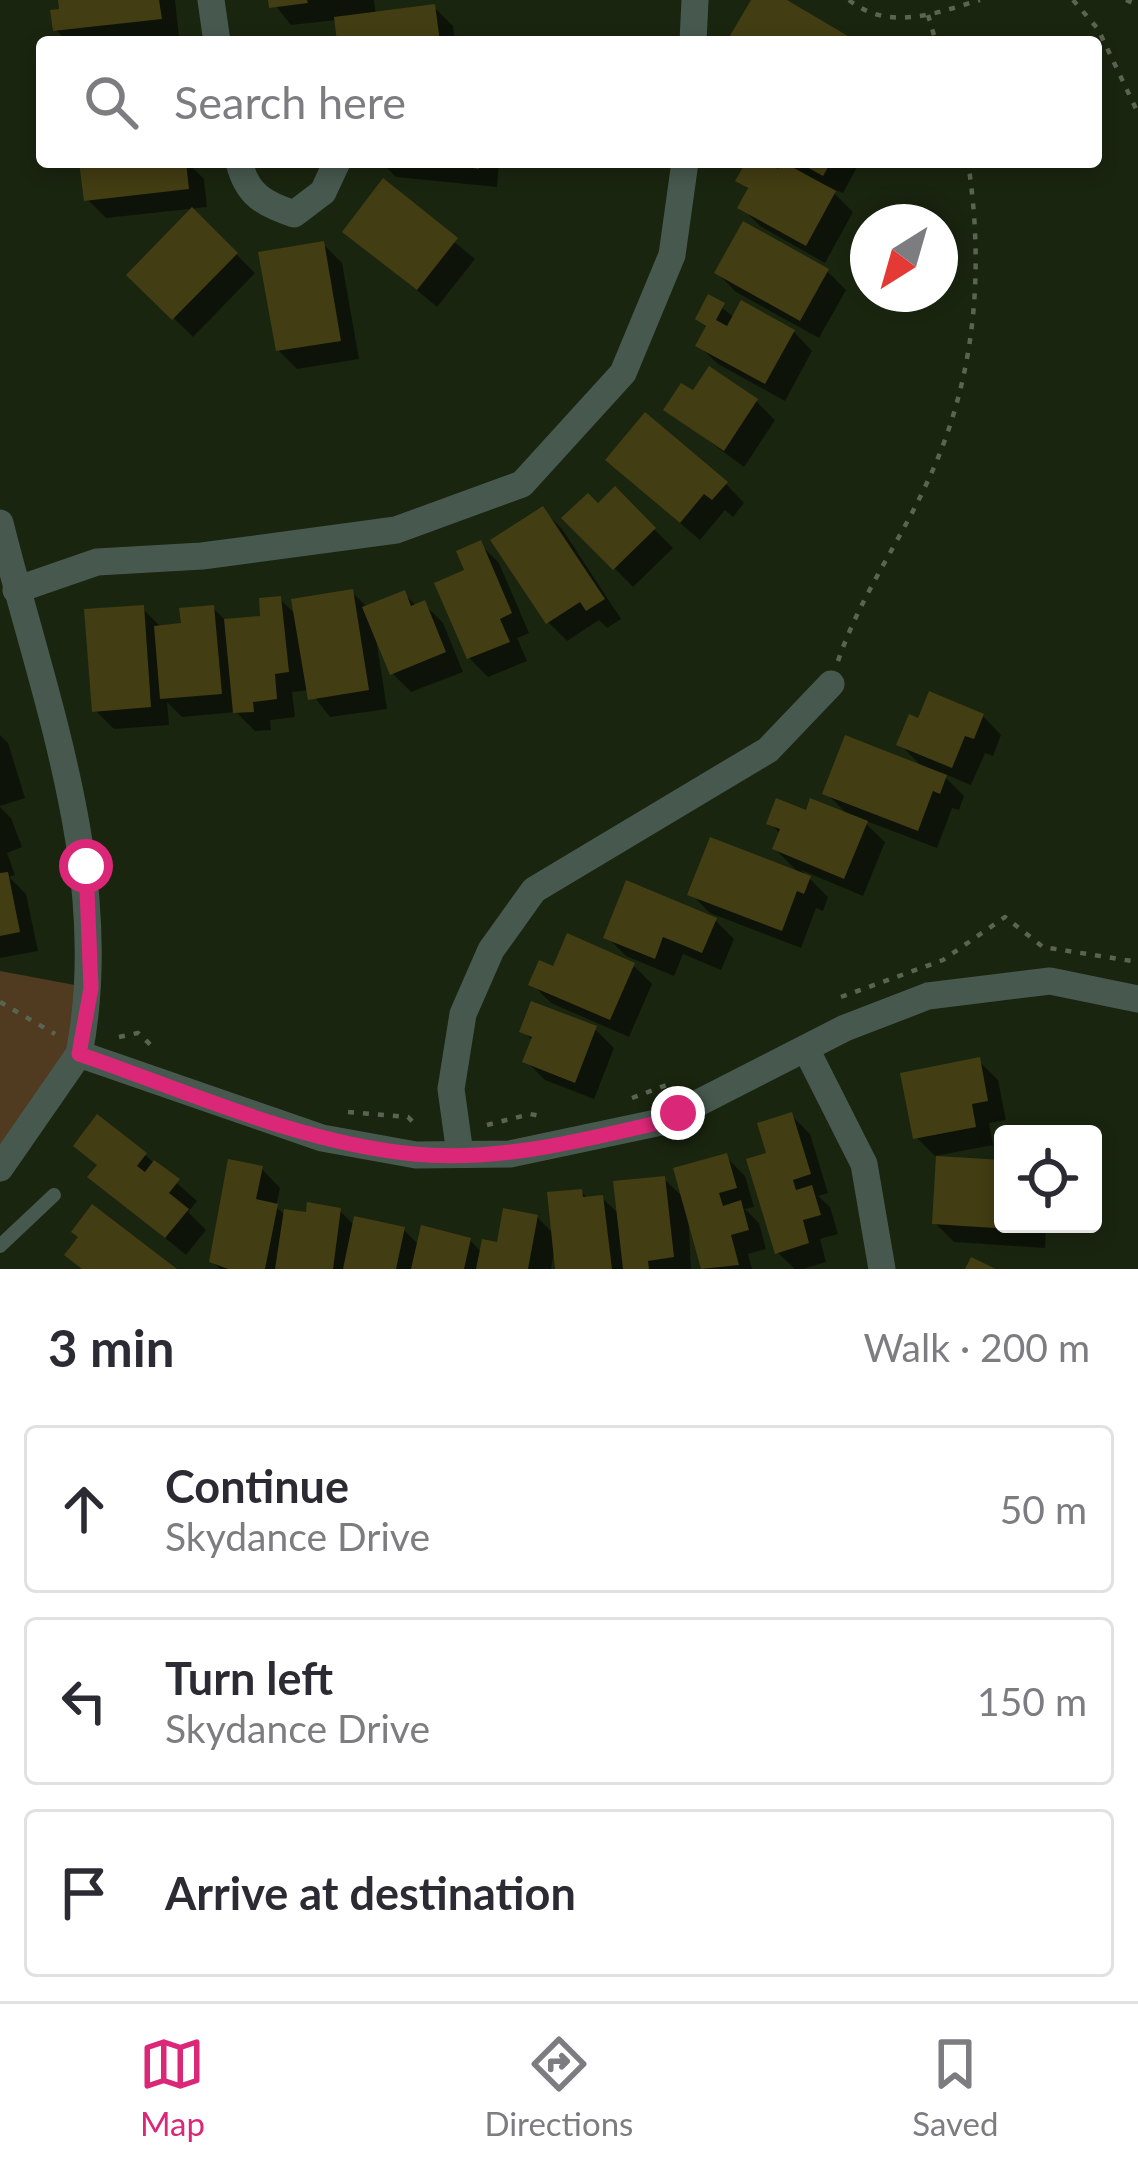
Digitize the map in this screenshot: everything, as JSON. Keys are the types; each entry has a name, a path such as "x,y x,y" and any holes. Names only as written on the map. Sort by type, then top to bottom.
{"street":[{"path":"211,0 217,36"},
{"path":"693,36 695,0"},
{"path":"241,168 263,204 294,214 322,192 334,168"},
{"path":"16,590 97,562 202,556 396,530 522,484 623,373 672,255 684,168"},
{"path":"0,524 86,866 91,988 80,1045 0,1168"},
{"path":"458,1140 451,1089 464,1014 490,950 534,890 768,750 831,683"},
{"path":"80,1045 322,1138 416,1155 458,1140 510,1154 661,1122 845,1028 928,996 1049,981 1138,1000"},
{"path":"807,1051 864,1164 882,1269"}],"lane":[{"path":"3,1237 54,1195"}],"path":[{"path":"849,0 862,10 893,19 980,0"},
{"path":"1073,0 1101,36"},
{"path":"1126,0 1138,5"},
{"path":"928,15 934,36"},
{"path":"1102,37 1138,113"},
{"path":"831,683 859,607 926,485 959,403 977,274 968,168"},
{"path":"0,1002 80,1045 138,1034 156,1050 173,1056"},
{"path":"618,1102 677,1080"},
{"path":"340,1111 408,1117 418,1126 458,1140 482,1127 530,1114 563,1116"}],"shaded area":[{"path":"0,971 91,988 79,1054 0,1168"}],"building":[{"path":"58,0 159,0 162,19 53,31 50,10 59,9"},
{"path":"268,0 307,0 308,3 269,8"},
{"path":"751,0 787,0 848,36 730,36"},
{"path":"435,4 439,36 336,36 334,17"},
{"path":"80,168 187,168 189,189 84,201"},
{"path":"743,168 794,168 836,191 806,246 737,208 748,188 735,181"},
{"path":"383,178 458,238 417,290 342,232"},
{"path":"192,207 238,253 172,320 126,275"},
{"path":"743,221 829,269 800,321 714,273"},
{"path":"324,241 341,341 276,351 258,252"},
{"path":"708,294 725,303 716,320 727,326 741,300 795,330 765,384 695,346 706,326 695,319"},
{"path":"709,366 758,399 724,451 663,410 681,383 693,390"},
{"path":"645,412 728,482 712,500 704,494 680,523 605,460"},
{"path":"615,486 656,528 613,570 561,518 588,493 598,503"},
{"path":"543,506 605,599 586,611 580,602 546,624 490,540"},
{"path":"481,540 512,613 500,619 510,642 467,659 434,583 464,570 456,551"},
{"path":"353,589 369,690 308,700 291,599"},
{"path":"405,590 411,606 425,600 446,652 390,675 362,607"},
{"path":"281,596 289,672 275,674 277,699 253,702 254,712 233,713 224,619 260,616 259,598"},
{"path":"144,605 151,707 92,712 84,609"},
{"path":"214,605 222,694 160,699 154,626 181,623 179,608"},
{"path":"929,691 984,714 974,739 965,736 952,768 896,745 909,714 918,718"},
{"path":"845,735 947,775 940,794 933,791 918,831 822,794"},
{"path":"776,798 806,810 810,798 868,821 844,879 772,849 780,829 766,824"},
{"path":"710,837 811,876 804,894 797,891 782,931 687,895"},
{"path":"8,872 20,932 0,936 0,873"},
{"path":"626,880 717,918 702,953 663,937 655,959 603,938"},
{"path":"567,933 635,963 610,1020 528,985 539,960 553,966"},
{"path":"531,1001 597,1026 575,1083 522,1062 532,1037 519,1032"},
{"path":"980,1057 988,1101 972,1104 976,1127 913,1139 900,1073"},
{"path":"792,1112 811,1174 793,1180 796,1190 812,1185 821,1215 803,1220 809,1243 775,1254 746,1159 766,1153 757,1123"},
{"path":"97,1114 147,1153 137,1166 145,1172 154,1160 180,1179 169,1193 189,1209 165,1238 87,1177 97,1165 73,1146"},
{"path":"727,1153 737,1188 719,1193 723,1206 741,1200 749,1230 731,1235 739,1265 701,1269 673,1168"},
{"path":"936,1156 994,1159 994,1228 932,1224"},
{"path":"228,1159 263,1166 256,1199 278,1204 265,1269 228,1269 209,1262"},
{"path":"665,1176 674,1257 648,1261 649,1269 623,1269 613,1181"},
{"path":"582,1189 583,1197 603,1195 612,1269 555,1269 547,1192"},
{"path":"307,1202 341,1208 333,1269 275,1269 284,1209 306,1212"},
{"path":"92,1204 177,1269 82,1269 64,1255 78,1237 71,1232"},
{"path":"503,1208 538,1215 528,1269 476,1269 482,1239 497,1242"},
{"path":"354,1216 405,1227 396,1269 343,1269"},
{"path":"421,1225 471,1238 464,1269 411,1269"},
{"path":"971,1257 996,1269 965,1269"}],"route":[{"path":"86,866 91,988 79,1054 322,1138 416,1155 510,1154 661,1122 678,1113"}]}
